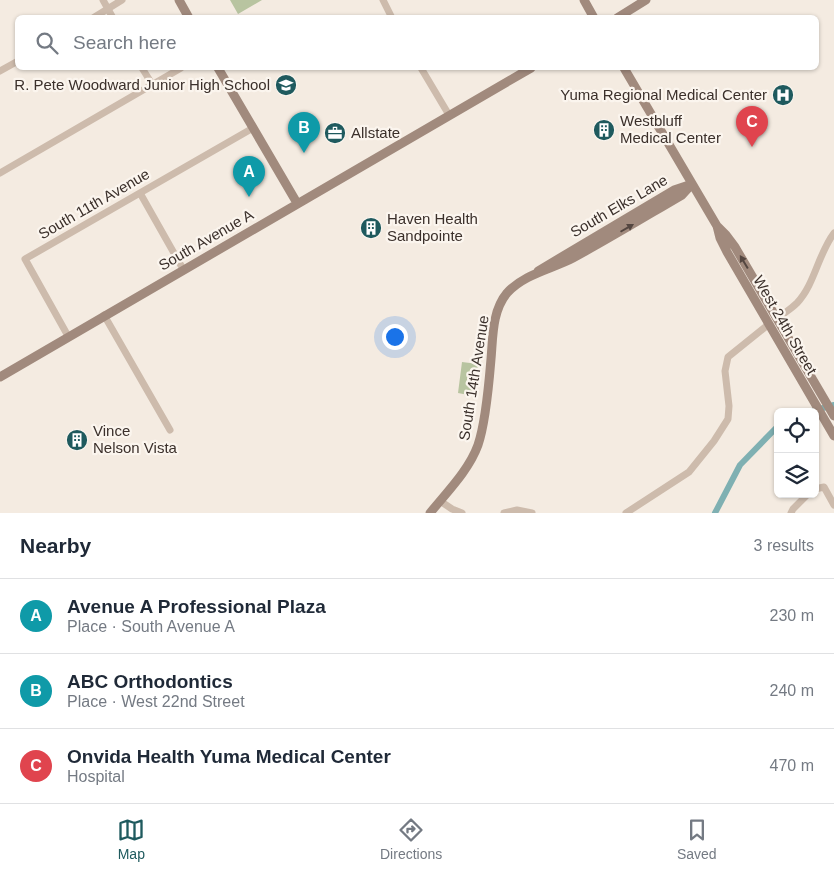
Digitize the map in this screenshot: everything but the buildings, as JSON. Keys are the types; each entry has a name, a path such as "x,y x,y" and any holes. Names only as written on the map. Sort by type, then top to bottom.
{"main road":[{"path":"179,0 187,15"},
{"path":"584,0 592,15"},
{"path":"622,15 646,0"},
{"path":"219,70 296,203"},
{"name":"South Avenue A","path":"0,377 528,70"},
{"name":"West 24th Street","path":"625,70 717,226 735,247 778,318 834,416"},
{"name":"South Elks Lane","path":"507,294 519,283 544,266 674,190 692,184"},
{"name":"West 24th Street","path":"717,226 720,238 727,252 834,436"},
{"name":"South 14th Avenue","path":"430,513 471,459 478,444 489,380 494,326 497,314 507,294"},
{"path":"769,324 778,318"}],"street":[{"path":"103,0 111,15"},
{"path":"98,15 122,0"},
{"path":"383,0 390,15"},
{"path":"0,71 15,63"},
{"path":"143,70 152,84"},
{"path":"0,173 177,70"},
{"path":"422,70 449,115"},
{"name":"South 11th Avenue","path":"68,336 25,260 253,128"},
{"path":"140,193 183,269"},
{"path":"778,318 797,303 811,281 829,239 834,233"},
{"path":"104,316 170,430"},
{"path":"626,513 689,472 714,441 728,419 729,406 724,371 728,357 769,324"},
{"path":"819,488 824,487 834,505"},
{"path":"791,513 804,498"},
{"path":"440,501 462,513"},
{"path":"504,513 517,510 532,513"}],"green space":[{"path":"230,0 262,0 238,14"},
{"path":"462,362 478,364 474,396 458,393"}],"waterway":[{"path":"819,409 834,405"},
{"path":"715,513 740,465 774,430"}],"place":[{"name":"R. Pete Woodward Junior High School","path":"286,85"},
{"name":"Yuma Regional Medical Center","path":"783,95"},
{"name":"Westbluff Medical Center","path":"604,130"},
{"name":"Allstate","path":"335,133"},
{"name":"Onvida Health Yuma Medical Center","path":"752,147"},
{"name":"ABC Orthodontics","path":"304,153"},
{"name":"Avenue A Professional Plaza","path":"249,197"},
{"name":"Haven Health Sandpointe","path":"371,228"},
{"name":"Vince Nelson Vista","path":"77,440"}]}
